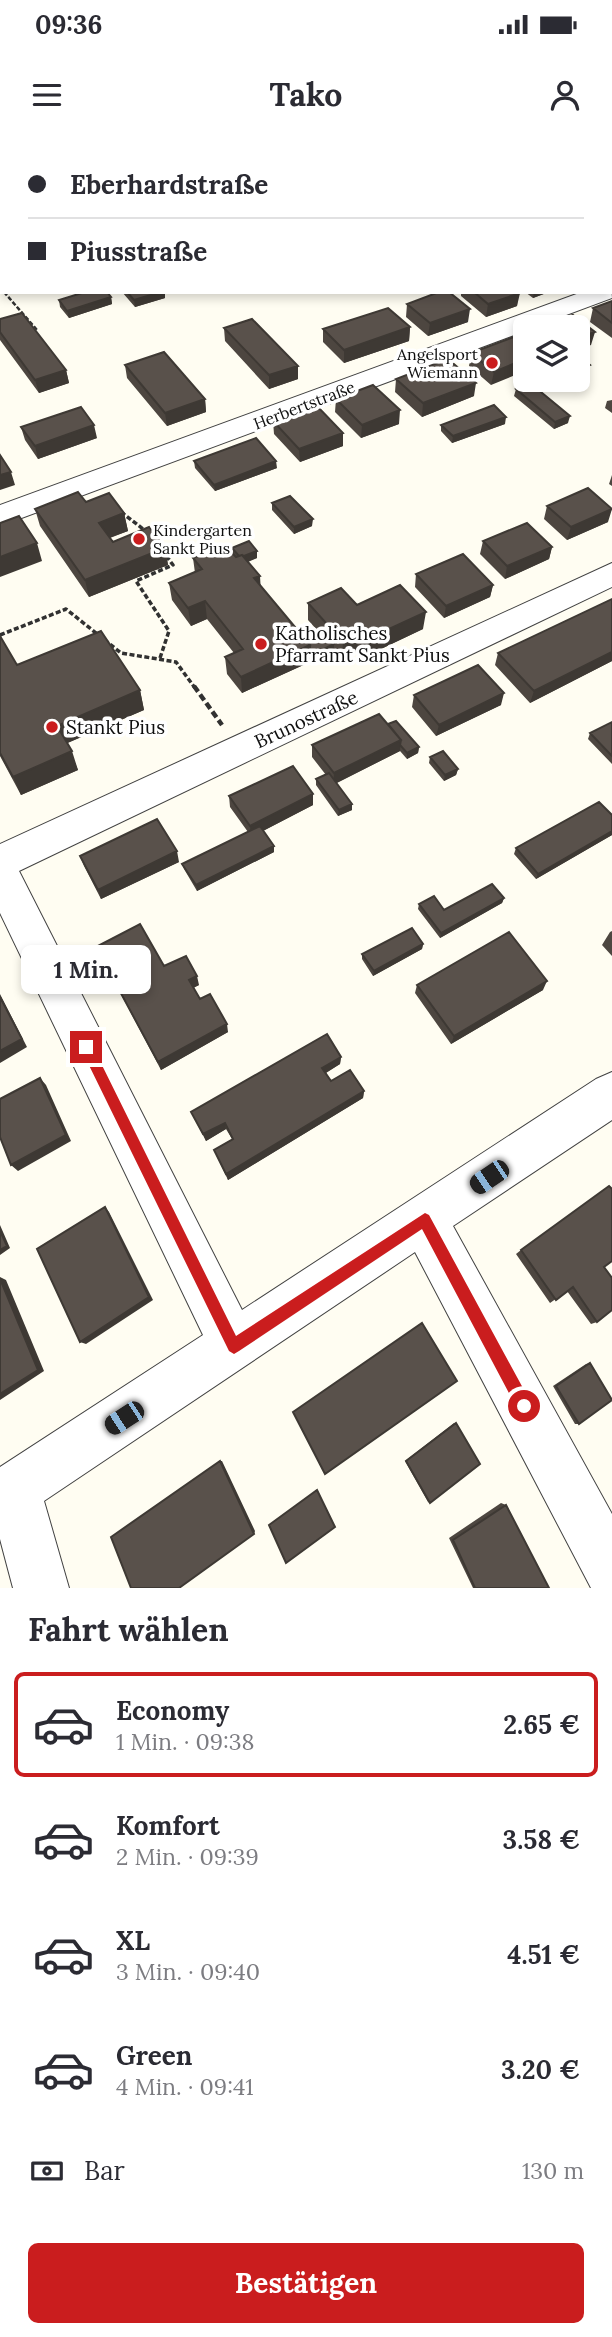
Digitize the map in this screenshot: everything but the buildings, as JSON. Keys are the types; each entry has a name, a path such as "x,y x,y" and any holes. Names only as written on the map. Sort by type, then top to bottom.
{"street":[{"name":"Herbertstraße","path":"0,516 602,294"},
{"name":"Brunostraße","path":"0,862 612,574"},
{"path":"0,873 234,1346"},
{"path":"41,1588 7,1495 425,1220 607,1109"},
{"path":"425,1220 612,1570"}],"path":[{"path":"6,294 37,330"},
{"path":"102,480 121,511 152,536"},
{"path":"160,657 169,631 136,582 173,565 163,551 162,544"},
{"path":"0,635 66,609 117,647 121,653 160,657 176,662 240,750"}],"place":[{"name":"Angelsport Wiemann","path":"492,363"},
{"name":"Kindergarten Sankt Pius","path":"139,539"},
{"name":"Katholisches Pfarramt Sankt Pius","path":"261,644"},
{"name":"Stankt Pius","path":"52,727"}],"route":[{"path":"86,1047 234,1346 425,1220 524,1406"}]}
